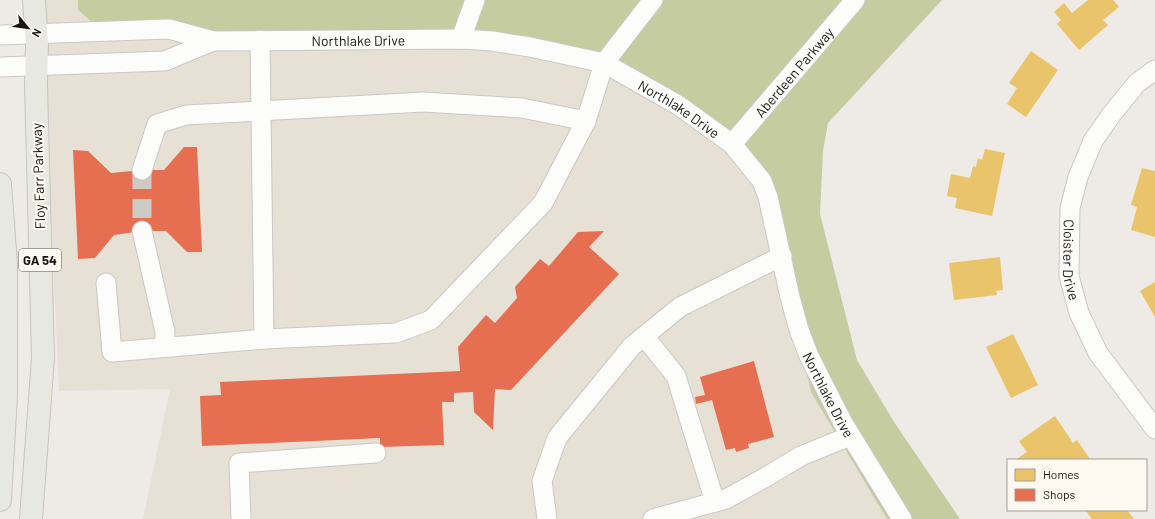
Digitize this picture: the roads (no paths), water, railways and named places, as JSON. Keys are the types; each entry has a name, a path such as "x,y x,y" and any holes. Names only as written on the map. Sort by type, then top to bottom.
{"main road":[{"name":"Floy Farr Parkway","path":"31,519 43,358 34,0"},
{"name":"GA 54","path":"0,184 6,264 6,395 0,500"}],"street":[{"path":"461,39 475,0"},
{"path":"106,282 112,352 165,339 264,339 396,333 431,320 544,203 586,121 604,63 653,0"},
{"name":"Aberdeen Parkway","path":"732,144 855,0"},
{"name":"Northlake Drive","path":"0,35 169,29 213,41 461,39 492,41 530,47 604,63 678,105 732,144 762,181 768,197 792,304 799,330 809,356 842,424 902,519"},
{"path":"260,40 264,339"},
{"name":"Northlake Drive","path":"0,67 165,61 213,41"},
{"name":"Cloister Drive","path":"1155,70 1137,83 1111,115 1091,145 1078,177 1070,208 1069,276 1080,313 1098,352 1155,429"},
{"path":"142,170 158,124 186,115 423,102 520,108 586,121"},
{"path":"142,231 165,339"},
{"path":"547,519 542,481 556,438 632,346 680,307 782,256"},
{"path":"644,336 676,376 715,502"},
{"path":"653,519 726,499 801,456 850,436"},
{"path":"241,519 239,463 376,453"}],"tunnel":[{"path":"142,170 142,231"}]}
